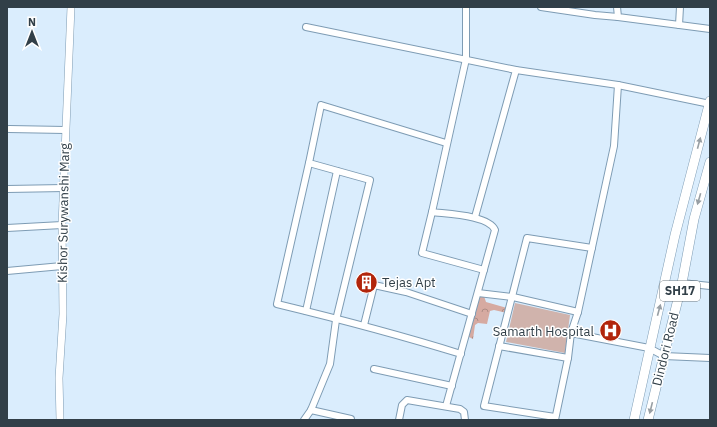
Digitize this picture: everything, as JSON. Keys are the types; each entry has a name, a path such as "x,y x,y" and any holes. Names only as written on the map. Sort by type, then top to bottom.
{"main road":[{"path":"634,420 649,348 663,298 676,235 710,103"},
{"name":"Dindori Road","path":"648,420 682,283 694,219 710,162"}],"street":[{"name":"Kishor Surywanshi Marg","path":"60,420 59,378 63,314 62,225 71,7"},
{"path":"466,7 466,59 422,253 484,270"},
{"path":"541,7 595,16 618,17 710,29"},
{"path":"617,7 618,17"},
{"path":"679,25 680,7"},
{"path":"306,27 516,70 618,85 710,103"},
{"path":"475,217 516,70"},
{"path":"592,248 528,238 484,406 555,418 568,358 571,333 578,312 592,248 614,146 618,85"},
{"path":"446,143 321,105 277,304 336,320 364,325 461,354"},
{"path":"9,129 65,130"},
{"path":"304,420 311,410 330,364 336,320 370,180 309,163"},
{"path":"306,311 337,171"},
{"path":"7,189 64,188"},
{"path":"432,212 475,217 488,222 495,230 446,406"},
{"path":"7,228 62,225"},
{"path":"7,271 62,266"},
{"path":"682,283 710,286"},
{"path":"364,325 374,285 406,292 472,314"},
{"path":"478,293 513,297 578,312"},
{"path":"571,333 649,348 664,356 710,358"},
{"path":"499,346 568,358"},
{"path":"374,369 452,386"},
{"path":"399,420 402,404 407,400 460,409 464,412 465,420"},
{"path":"311,410 352,419 351,420"}],"shaded area":[{"path":"515,303 570,315 565,353 506,342"}],"green space":[{"path":"479,295 484,296 486,302 507,308 507,313 494,310 490,311 487,324 478,323 475,325 473,339 467,336"}],"place":[{"name":"Tejas Apt","path":"366,282"},
{"name":"Samarth Hospital","path":"610,331"}]}
